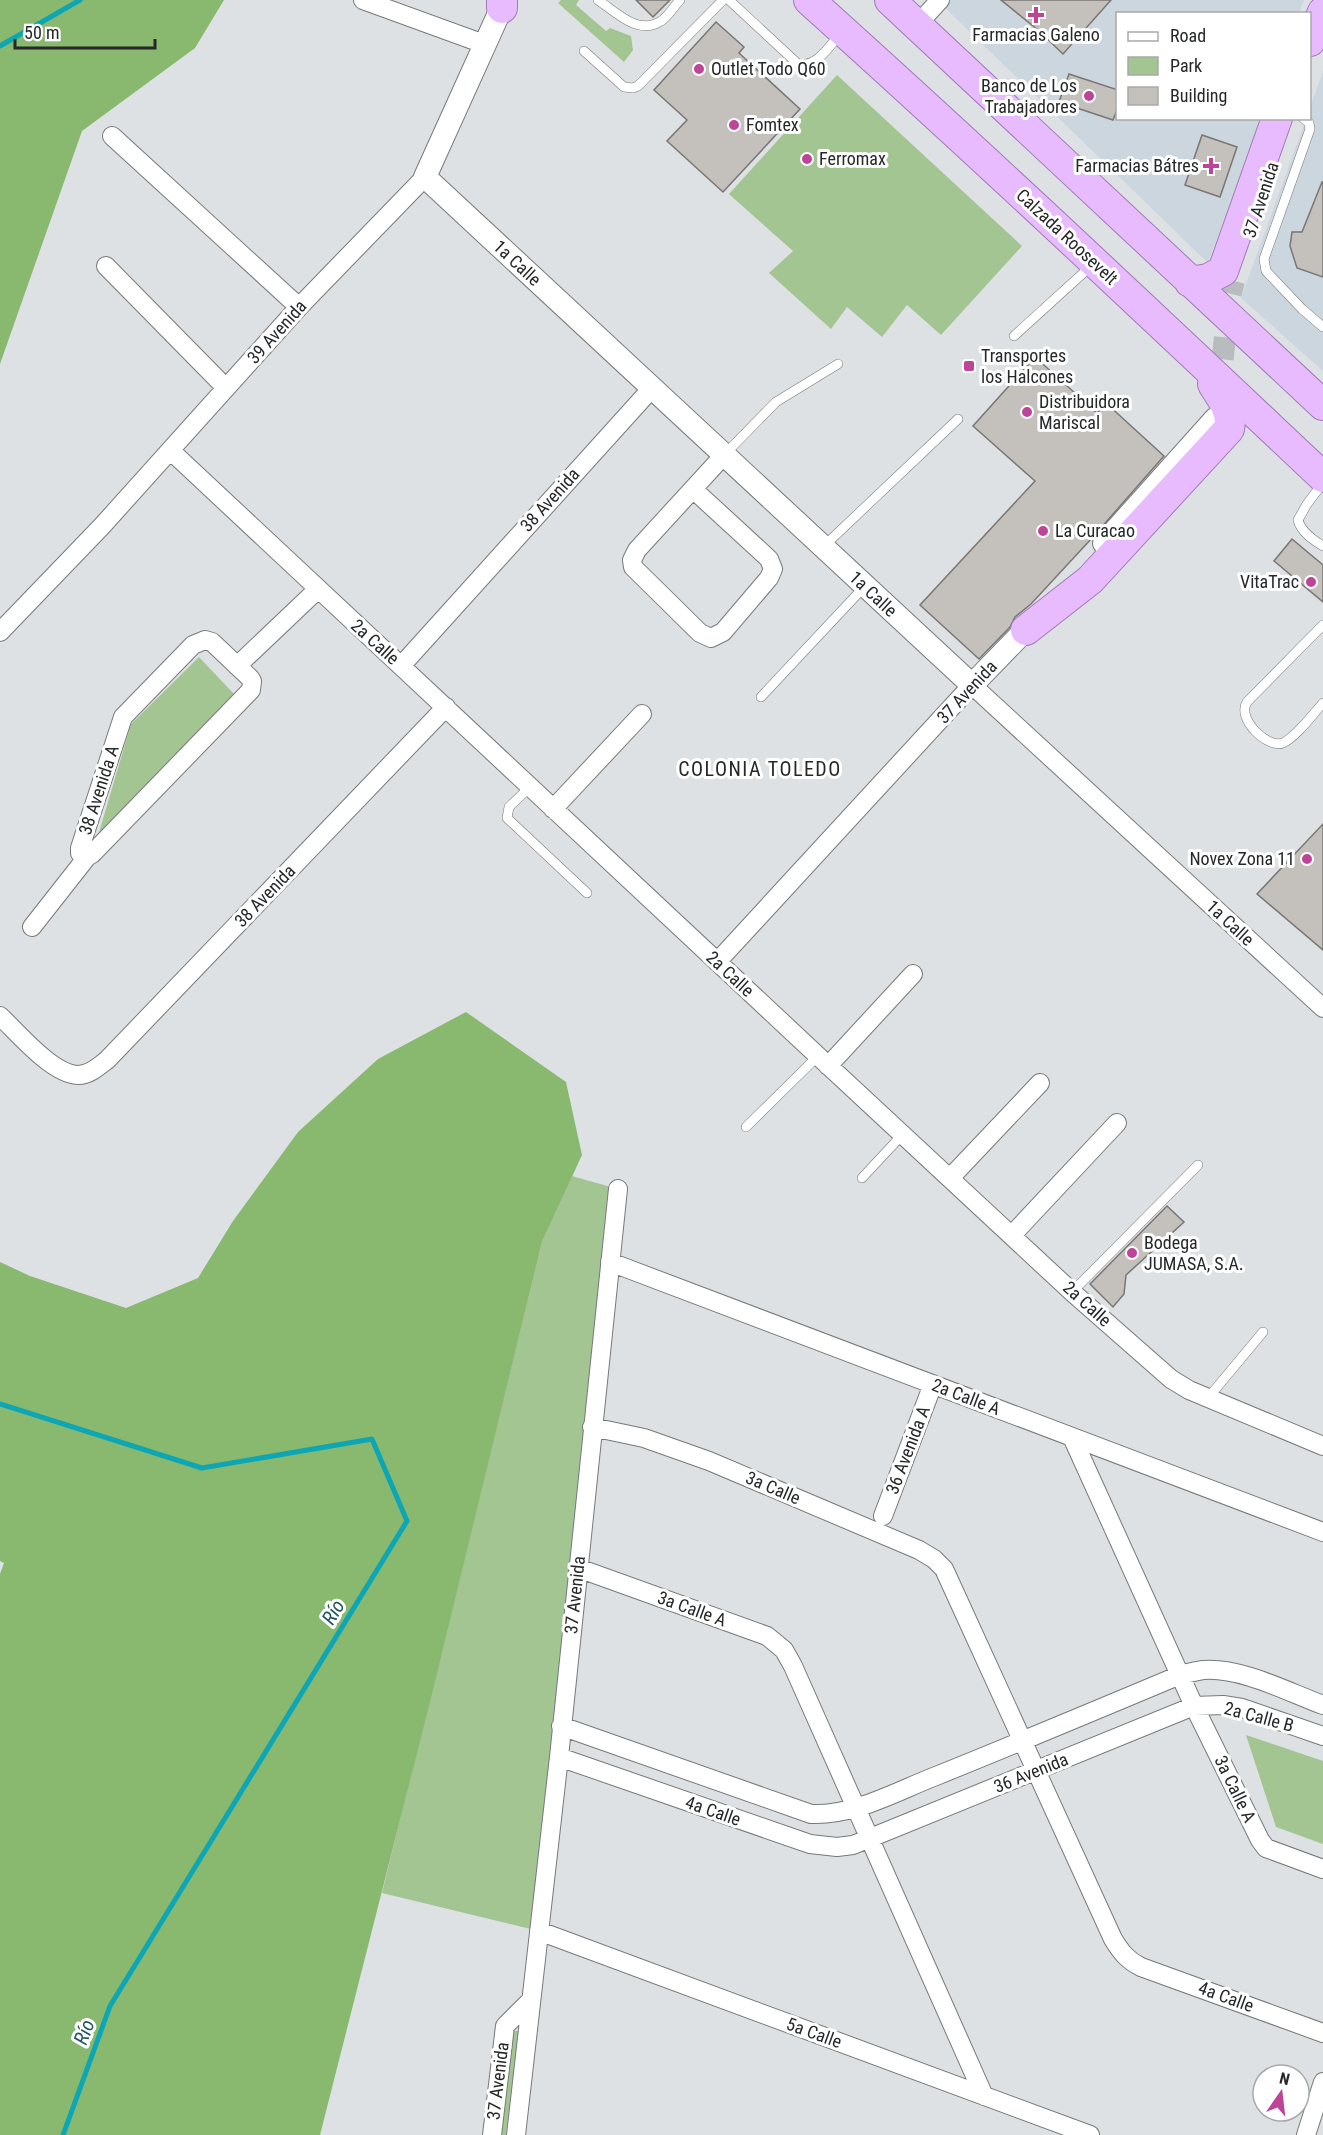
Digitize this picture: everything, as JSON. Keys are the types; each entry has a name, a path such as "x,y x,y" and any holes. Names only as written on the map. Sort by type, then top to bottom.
{"highway":[{"name":"Calzada Roosevelt","path":"809,0 1095,262 1323,477"},
{"path":"890,0 1323,405"},
{"path":"1311,39 1323,13"},
{"path":"1190,282 1208,279 1222,271 1276,120"},
{"path":"1026,630 1090,580 1229,429 1231,419 1228,407 1198,361"}],"street":[{"path":"363,0 484,44"},
{"path":"917,25 940,0"},
{"name":"39 Avenida","path":"0,632 171,451 299,307 425,177 503,3"},
{"path":"1311,52 1323,13"},
{"name":"37 Avenida","path":"1234,281 1287,120"},
{"path":"112,136 299,307"},
{"name":"1a Calle","path":"425,177 972,686 1323,1008"},
{"path":"106,266 226,388"},
{"name":"38 Avenida","path":"401,666 651,388"},
{"name":"37 Avenida","path":"717,962 1026,630 1215,419"},
{"name":"2a Calle","path":"171,451 823,1061 1072,1292 1171,1379 1208,1398 1323,1446"},
{"path":"694,490 769,559 773,569 769,578 723,632 711,638 700,633 633,567 632,560 637,550 724,455"},
{"path":"237,666 318,590"},
{"name":"38 Avenida A","path":"200,641 212,642 237,666 252,681 251,690 92,854 87,857 82,856 80,848 123,717 193,645 200,641"},
{"name":"38 Avenida","path":"0,1016 60,1070 77,1075 94,1070 446,707"},
{"path":"553,809 642,714"},
{"path":"32,927 87,857"},
{"path":"823,1061 913,974"},
{"path":"950,1178 1040,1083"},
{"path":"1012,1235 1117,1123"},
{"name":"37 Avenida","path":"516,2135 559,1757 618,1189"},
{"name":"2a Calle A","path":"610,1262 1323,1532"},
{"name":"36 Avenida A","path":"883,1516 933,1384"},
{"name":"3a Calle","path":"592,1426 644,1438 709,1461 919,1550 934,1559 944,1569 1024,1741"},
{"name":"3a Calle A","path":"1072,1437 1194,1706 1260,1840 1266,1848 1323,1869"},
{"name":"3a Calle A","path":"578,1568 767,1636 784,1650 984,2096"},
{"path":"1180,1675 1204,1670 1227,1672 1251,1678 1323,1705"},
{"name":"36 Avenida","path":"856,1808 1024,1741 1180,1675"},
{"name":"2a Calle B","path":"1194,1706 1223,1705 1242,1708 1323,1736"},
{"name":"36 Avenida","path":"868,1839 1194,1706"},
{"name":"4a Calle","path":"561,1726 811,1814 825,1814 856,1808"},
{"path":"1024,1741 1037,1771"},
{"name":"4a Calle","path":"559,1757 810,1844 837,1847 853,1845 868,1839"},
{"name":"4a Calle","path":"1037,1771 1113,1939 1130,1961 1323,2033"},
{"name":"5a Calle","path":"539,1931 1090,2135"},
{"name":"37 Avenida","path":"492,2135 505,2026 530,2001"},
{"path":"1306,2135 1323,2082"}],"lane":[{"path":"598,0 636,26 647,26 661,21 680,0"},
{"path":"584,51 624,87 633,88 638,86 723,0"},
{"path":"729,0 798,64 805,66 813,63 844,31"},
{"path":"1305,120 1309,123 1310,129 1269,244 1264,266 1266,271 1302,309 1323,327"},
{"path":"1014,336 1095,262"},
{"path":"1302,309 1323,316"},
{"path":"724,455 776,402 838,364"},
{"path":"823,547 958,419"},
{"path":"1323,483 1306,504 1298,520 1299,526 1323,546"},
{"path":"760,697 865,586"},
{"path":"1323,625 1247,702 1243,712 1257,732 1272,743 1280,744 1291,737 1323,703"},
{"path":"530,787 509,807 507,818 511,825 587,893"},
{"path":"746,1127 823,1061"},
{"path":"862,1178 903,1134"},
{"path":"1072,1292 1198,1166"},
{"path":"1208,1398 1263,1332"}],"shaded area":[{"path":"937,0 1304,0 1299,12 1116,12 1116,120 1261,120 1208,263"},
{"path":"1323,71 1323,371 1241,298 1306,120 1311,120 1311,105"}],"green space":[{"path":"0,0 224,0 195,48 82,131 0,364"},
{"path":"561,0 579,0 576,5 606,31 610,28 631,36 633,50 624,62 558,3"},
{"path":"837,75 1022,246 941,335 907,305 882,337 847,307 831,329 769,273 793,251 729,194"},
{"path":"199,657 235,695 98,836 131,724"},
{"path":"466,1012 566,1082 582,1155 542,1242 429,1706 320,2135 0,2135 0,1574 4,1563 0,1561 0,1262 30,1276 126,1308 198,1278 233,1221 298,1132 378,1059"},
{"path":"572,1176 618,1189 539,1931 382,1893 542,1242"},
{"path":"1246,1735 1323,1761 1323,1844 1276,1827"},
{"path":"513,2031 519,2031 506,2135 499,2135"}],"building":[{"path":"636,0 670,0 653,17"},
{"path":"1001,0 1111,0 1063,54"},
{"name":"Fomtex","path":"716,22 744,47 739,53 800,109 723,192 667,141 687,120 654,90"},
{"name":"Banco de Los Trabajadores","path":"1069,74 1116,89 1116,112 1113,120 1059,102"},
{"name":"Farmacias Bátres","path":"1202,135 1237,147 1220,197 1185,185"},
{"path":"1322,182 1323,277 1297,268 1290,246 1292,232 1302,232"},
{"name":"La Curacao","path":"1035,357 1097,413 1106,403 1164,456 1092,538 1031,604 1015,617 1010,627 979,659 920,605 1035,481 973,426"},
{"name":"VitaTrac","path":"1292,539 1323,565 1323,602 1274,561"},
{"name":"Novex Zona 11","path":"1323,824 1323,950 1257,894"},
{"name":"Bodega JUMASA, S.A.","path":"1167,1206 1184,1222 1126,1275 1124,1294 1113,1307 1090,1284"}],"waterway":[{"path":"0,46 80,0"},
{"name":"Río","path":"0,1404 202,1468 372,1439 407,1521 110,2006 63,2135"}],"tunnel":[{"path":"1219,392 1229,300 1234,281"}],"place":[{"name":"Farmacias Galeno","path":"1036,15"},
{"name":"Outlet Todo Q60","path":"699,69"},
{"name":"Banco de Los Trabajadores","path":"1089,96"},
{"name":"Fomtex","path":"734,125"},
{"name":"Ferromax","path":"807,159"},
{"name":"Farmacias Bátres","path":"1211,166"},
{"name":"Transportes los Halcones","path":"969,366"},
{"name":"Distribuidora Mariscal","path":"1027,412"},
{"name":"La Curacao","path":"1043,531"},
{"name":"VitaTrac","path":"1311,582"},
{"name":"Novex Zona 11","path":"1307,859"},
{"name":"Bodega JUMASA, S.A.","path":"1132,1253"}],"district":[{"name":"COLONIA TOLEDO","path":"760,769"}]}
